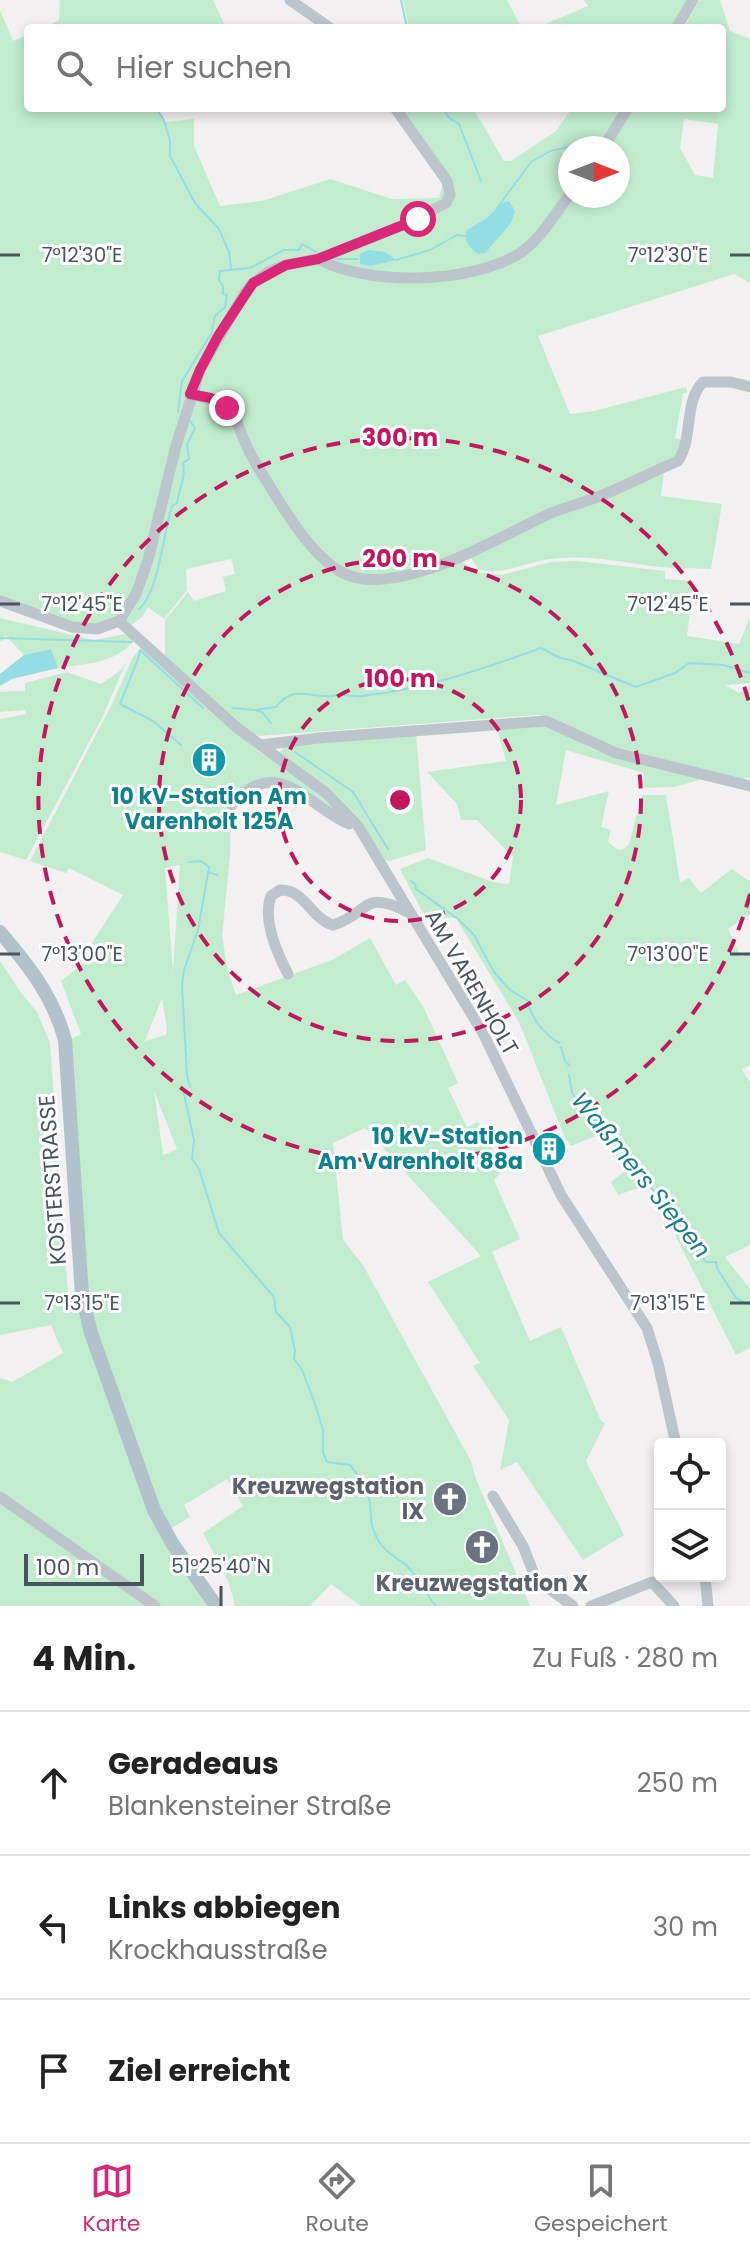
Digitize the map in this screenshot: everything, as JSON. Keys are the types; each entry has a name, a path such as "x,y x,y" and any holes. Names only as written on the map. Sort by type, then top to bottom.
{"main road":[{"name":"KOSTERSTRASSE","path":"0,932 45,988 65,1040 82,1295 87,1321 154,1510 176,1551 216,1606"}],"street":[{"path":"290,0 324,24"},
{"path":"678,24 693,0"},
{"path":"0,601 21,606 72,627 97,629 119,621 136,594 148,560 190,394 218,336 253,283 286,265 318,259 418,219 438,209 449,198 450,185 443,173 398,112"},
{"path":"610,136 626,112"},
{"path":"318,259 331,266 404,279 453,275 490,266 519,254 559,208"},
{"path":"190,394 211,398 235,417 252,457 266,479 312,545 330,564 352,577 381,580 439,565 549,514 678,461 683,451 694,394 703,382 731,382 750,387"},
{"name":"AM VARENHOLT","path":"119,621 200,696 326,793 358,826 483,1033 561,1195 647,1328 675,1438"},
{"path":"261,745 546,721 616,753 750,786"},
{"path":"232,805 254,787 273,783 291,786 344,822 358,826"},
{"path":"288,974 276,947 268,908 271,896 280,890 297,894 327,924 342,922 375,901 388,902 408,912"},
{"path":"493,1496 523,1546 536,1579 573,1606"},
{"path":"0,1497 155,1606"},
{"path":"591,1606 652,1582 674,1606"},
{"path":"706,1582 708,1606"}],"green space":[{"path":"60,0 213,0 224,24 51,24 59,20"},
{"path":"403,0 507,0 520,24 408,24"},
{"path":"584,0 689,0 675,24 545,24 588,6"},
{"path":"700,0 720,0 730,31 750,39 750,283 734,274 538,336 570,414 594,411 686,387 675,438 682,440 679,454 665,463 661,496 722,504 711,569 560,558 486,571 478,569 469,555 460,561 481,573 502,575 550,562 577,561 665,571 665,579 694,581 687,636 739,644 750,617 750,683 725,685 739,693 750,688 750,777 741,779 618,748 538,715 259,736 239,726 165,660 165,620 188,592 194,601 226,591 223,577 235,574 231,559 186,569 187,590 164,619 148,607 142,617 131,625 122,616 98,624 77,622 0,598 0,10 13,41 24,37 24,112 158,112 165,122 194,119 194,146 220,206 262,201 330,179 392,199 439,198 444,180 402,112 475,112 504,161 511,161 556,131 569,112 726,112 726,24 685,24","holes":["684,119 718,124 713,178 695,175 680,148"]},
{"path":"0,618 94,640 125,634 134,640 110,658 58,668 51,649 24,655 5,635 4,640 0,641"},
{"path":"141,648 222,721 310,786 341,815 289,782 265,781 231,794 230,856 222,936 228,972 236,995 334,959 370,938 396,985 405,980 423,1006 458,1083 448,1088 467,1127 478,1122 503,1170 494,1180 520,1239 492,1252 530,1341 561,1327 601,1421 605,1423 586,1461 624,1535 583,1560 517,1462 500,1470 509,1420 473,1366 480,1363 428,1282 481,1256 365,1128 333,1143 343,1240 363,1265 471,1461 530,1606 361,1606 331,1584 310,1606 235,1606 229,1583 203,1533 243,1506 227,1479 184,1505 190,1517 170,1529 217,1606 0,1606 0,1378 12,1382 63,1353 51,1325 0,1335 0,961 37,1012 50,1043 69,1308 87,1288 69,1040 81,1034 61,981 90,958 93,953 88,949 123,895 69,868 66,873 30,861 112,704 133,657","holes":["180,866 173,972 165,868","162,998 166,1035 145,1041","154,1091 177,1149 163,1154"]},
{"path":"127,660 102,718 26,860 0,852 0,719 26,714 25,710 0,712 0,692 25,691 25,683 67,672 101,684 121,670"},
{"path":"550,726 594,750 707,778 674,787 643,788 644,773 566,750 556,805 609,791 601,827 611,830 608,842 618,850 629,844 642,795 666,795 680,883 689,878 701,893 732,869 750,882 750,914 728,929 741,957 750,953 750,1065 742,1069 750,1083 750,1245 725,1257 750,1289 750,1348 736,1355 649,1184 618,1195 611,1182 626,1170 603,1133 571,1146 565,1138 519,1022 456,918 425,917 400,869 428,858 493,882 509,884 513,857 477,820 461,820 457,804 427,772 506,761 497,728"},
{"path":"416,735 426,850 389,861 383,860 353,813 279,753 285,746"}],"water":[{"path":"509,201 515,211 511,223 485,253 478,254 468,244 467,230"},
{"path":"369,250 385,252 396,260 371,266 360,264 360,254"},
{"path":"51,649 58,668 12,679 0,686 0,674 24,655"}],"waterway":[{"path":"401,0 406,24"},
{"path":"159,112 170,141 170,156 195,203 219,229 229,252 231,269"},
{"path":"445,112 459,124 481,181"},
{"path":"497,208 531,162 558,149"},
{"path":"396,260 430,250 457,235 465,236"},
{"path":"178,412 182,381 211,334 215,316 225,307 227,295 223,294 220,271 250,268 284,250 299,250 302,244 316,252"},
{"path":"336,259 358,259"},
{"path":"139,609 146,601 156,576 172,506 177,503 182,483 183,463 189,459 187,445 195,428 190,421"},
{"path":"0,638 132,642"},
{"path":"233,708 255,710 276,707 293,694 359,696 385,693 475,671 541,648 636,687 675,673 689,663 723,665 750,673"},
{"path":"140,650 120,704 153,721 181,745"},
{"path":"140,650 203,708"},
{"name":"Waßmers Siepen","path":"257,711 262,712 271,723"},
{"name":"Waßmers Siepen","path":"295,752 353,792 388,849"},
{"path":"189,862 201,861 209,867 198,930 184,970 182,986 190,1087"},
{"path":"208,872 217,875"},
{"name":"Waßmers Siepen","path":"411,881 416,889 458,919 474,935 494,972 510,990 528,1001 539,1025 559,1043"},
{"name":"Waßmers Siepen","path":"561,1047 569,1065"},
{"name":"Waßmers Siepen","path":"569,1075 572,1093 592,1120 603,1120 605,1129 626,1153 663,1208 706,1262 716,1262 736,1298 750,1305"},
{"path":"183,1089 194,1140 192,1159 199,1169 219,1233 274,1297 276,1312 290,1327 294,1359 302,1370 315,1404 323,1430 323,1453 327,1462 350,1465 367,1493 372,1525 378,1540 411,1570 436,1606"}],"place":[{"name":"10 kV-Station Am Varenholt 125A","path":"209,760"},
{"name":"10 kV-Station Am Varenholt 88a","path":"549,1149"},
{"name":"Kreuzwegstation IX","path":"450,1499"},
{"name":"Kreuzwegstation X","path":"482,1547"}],"route":[{"path":"227,408 211,398 190,394 218,336 253,283 268,272 286,265 318,259 418,219"}]}
